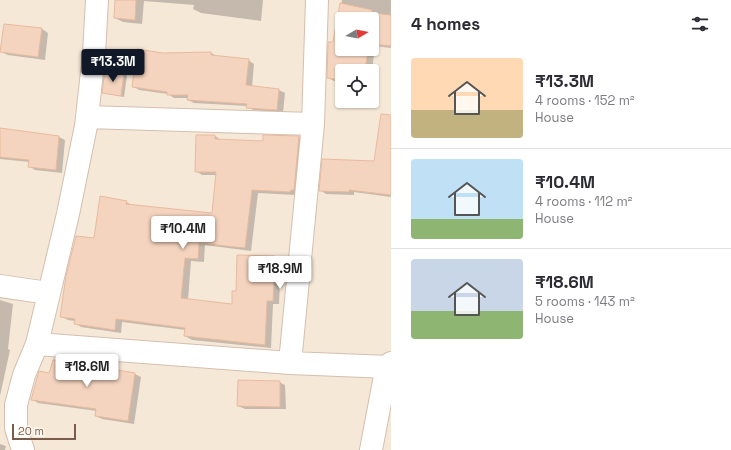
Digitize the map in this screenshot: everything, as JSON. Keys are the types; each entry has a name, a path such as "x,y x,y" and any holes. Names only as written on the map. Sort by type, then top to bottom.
{"street":[{"path":"23,450 16,428 9,396 24,375 37,344 68,214 87,117 97,0"},
{"path":"290,362 313,124 317,0"},
{"path":"87,117 313,124"},
{"path":"0,286 48,294"},
{"path":"37,344 290,362 390,365 386,376 371,450"}],"shaded area":[{"path":"0,0 391,0 391,450 0,450"}],"building":[{"path":"115,0 136,0 135,20 114,18"},
{"path":"340,3 372,10 372,12 338,12"},
{"path":"379,14 391,15 391,46 379,45"},
{"path":"4,24 42,28 38,57 0,52"},
{"path":"335,31 335,56 367,56 366,64 335,64 335,79 327,78 328,42 333,42"},
{"path":"137,49 163,53 211,52 211,55 249,59 246,85 279,89 277,110 246,108 247,104 187,100 188,95 167,95 167,92 132,87"},
{"path":"105,70 124,73 121,96 102,93"},
{"path":"381,114 391,115 391,195 349,190 349,192 319,191 322,159 374,161"},
{"path":"0,128 59,136 56,170 28,167 29,160 0,157"},
{"path":"196,135 215,135 215,139 263,141 263,135 299,136 294,190 291,190 290,192 252,190 245,248 199,243 198,259 185,258 181,298 232,304 232,291 236,291 237,255 275,256 273,301 267,301 265,345 184,336 185,328 116,319 115,330 74,324 75,319 60,317 66,276 76,236 94,238 100,196 127,201 126,204 212,213 216,172 195,172"},
{"path":"53,360 68,362 69,360 111,367 111,369 135,373 128,421 95,416 96,409 31,400 39,371 49,373"},
{"path":"238,380 280,381 280,407 237,406"}]}
